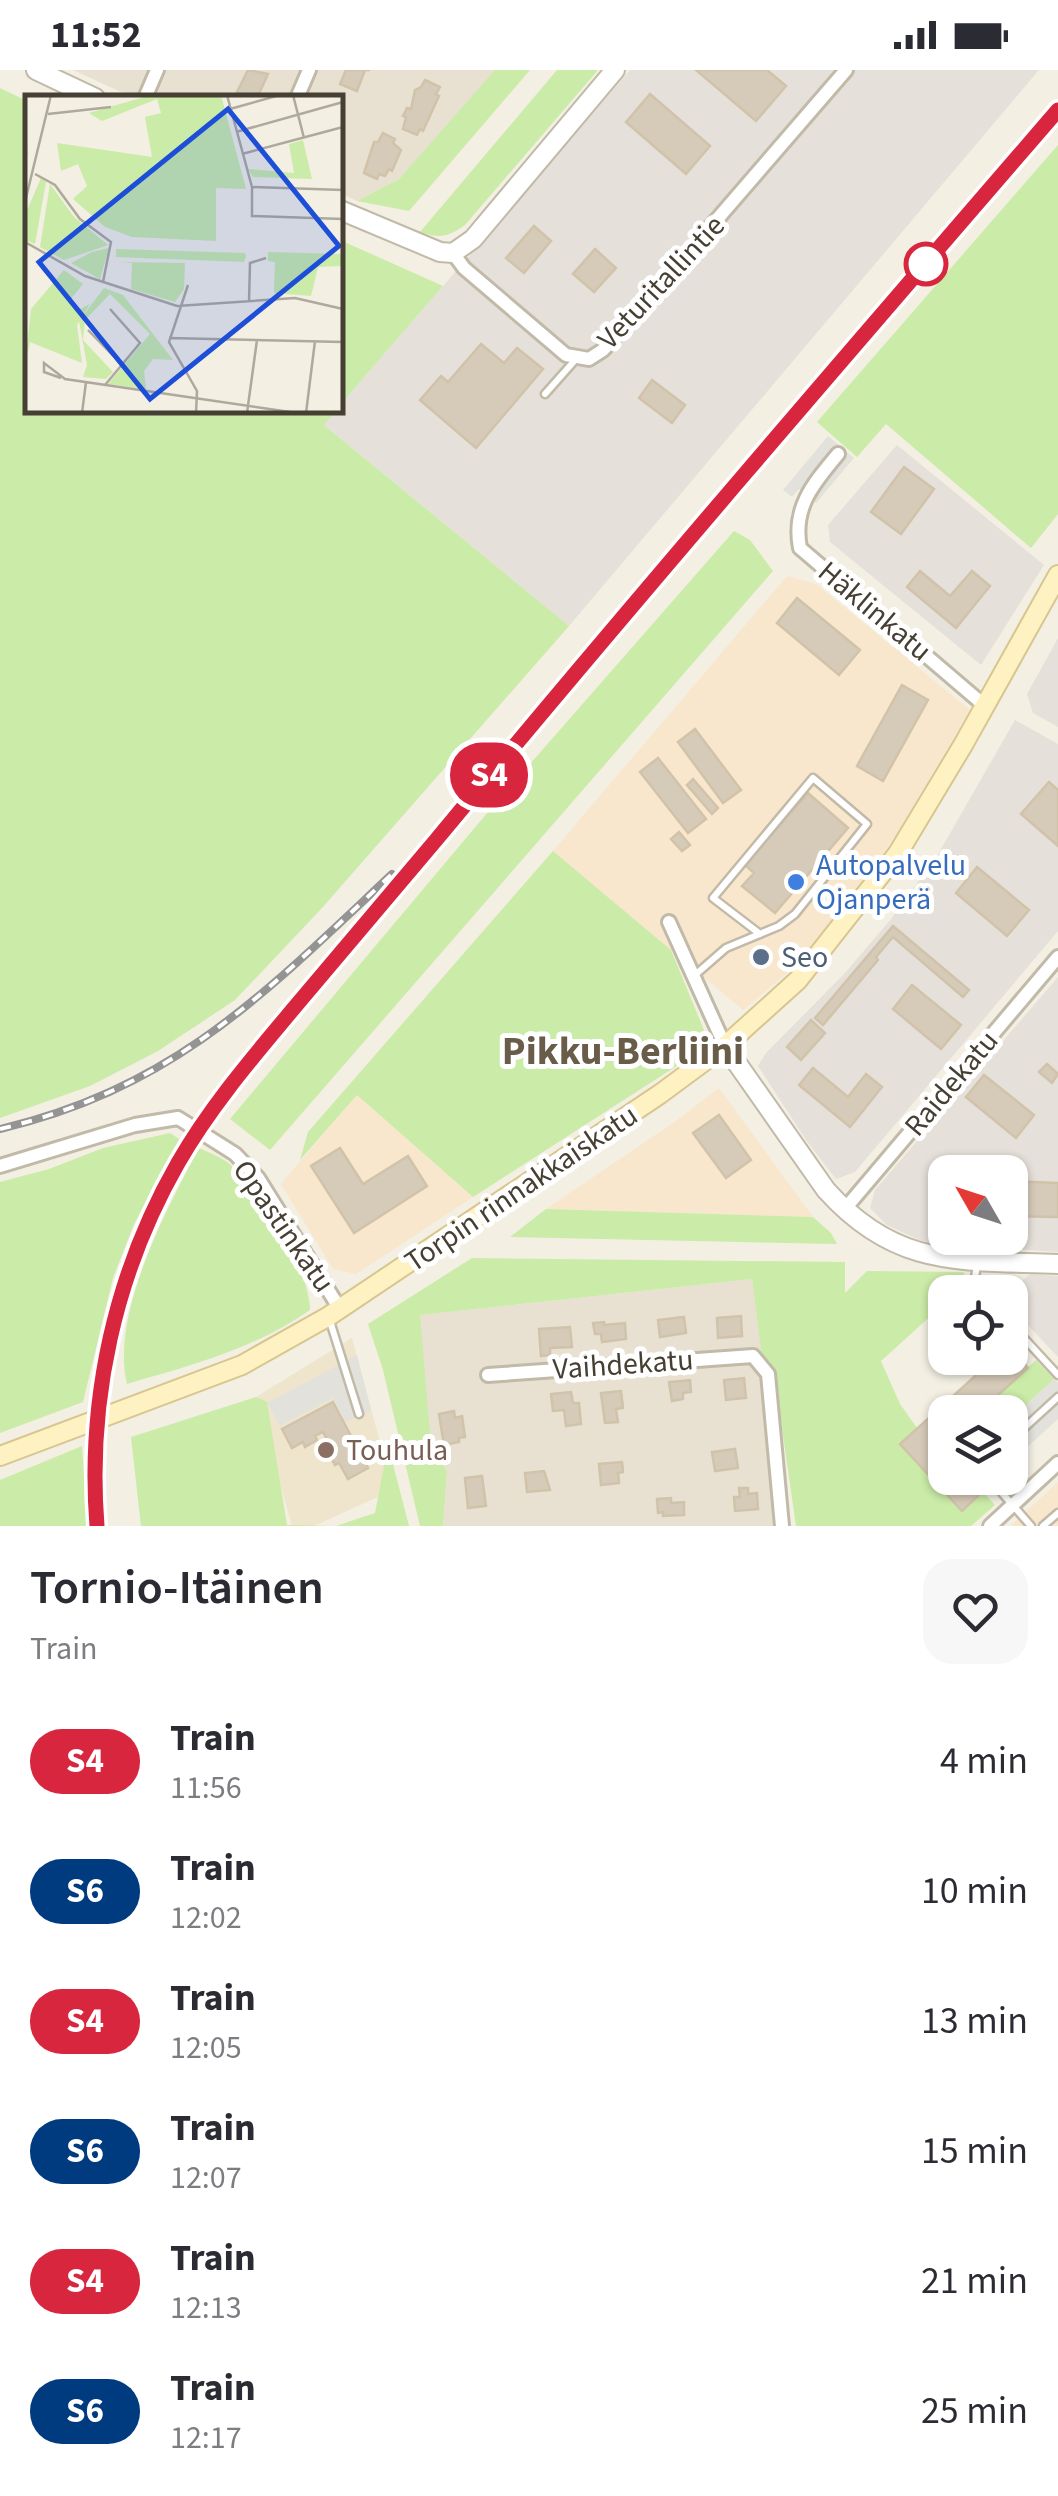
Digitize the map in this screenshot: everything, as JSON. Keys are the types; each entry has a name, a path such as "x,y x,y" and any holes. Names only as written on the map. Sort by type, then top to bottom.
{"main road":[{"name":"Torpin rinnakkaiskatu","path":"0,1456 242,1365 334,1313 660,1094 724,1046 798,980 870,891 925,808 1058,575"}],"street":[{"path":"36,70 90,95"},
{"path":"147,95 157,70"},
{"path":"298,95 310,70"},
{"path":"342,211 440,252 458,250 615,70"},
{"name":"Veturitallintie","path":"458,250 464,268 566,355 589,359 625,326 846,70"},
{"name":"Häklinkatu","path":"838,454 806,494 798,516 800,548 985,706"},
{"path":"670,922 724,1046 804,1162 844,1210 877,1236 896,1245 950,1260 1058,1264"},
{"name":"Raidekatu","path":"844,1210 1058,958"},
{"name":"Opastinkatu","path":"0,1166 135,1124 178,1118 236,1154 258,1178 334,1313"},
{"name":"Vaihdekatu","path":"488,1374 744,1355 757,1358 768,1374 782,1526"},
{"path":"990,1526 1058,1463"}],"lane":[{"path":"545,394 576,359"},
{"path":"694,976 726,948 760,934 779,926 795,914 868,824 813,778 714,898 760,934"},
{"path":"977,1262 977,1275"},
{"path":"334,1313 360,1414"},
{"path":"1028,1343 1058,1375"},
{"path":"1028,1424 1058,1397"},
{"path":"1004,1495 1031,1526"},
{"path":"1044,1526 1058,1513"}],"shaded area":[{"path":"73,70 498,70 399,179 357,201 342,194 342,95 128,95"},
{"path":"630,70 1039,70 569,626 323,424 334,412 342,412 342,403"},
{"path":"828,436 854,458 816,503 799,489 792,497 783,490"},
{"path":"897,445 1044,565 981,665 830,542 828,525"},
{"path":"787,576 816,584 970,710 897,833 833,925 792,969 743,1010 553,851"},
{"path":"1058,638 1058,727 1033,713 1027,694"},
{"path":"1015,720 1058,744 1058,931 855,1172 836,1179 758,1066 891,919 937,856"},
{"path":"1058,977 1058,1252 1028,1250 1028,1155 928,1155 928,1243 887,1225 870,1208 875,1190"},
{"path":"719,1088 813,1217 546,1209 673,1123"},
{"path":"357,1095 473,1197 356,1274 333,1269 281,1184"},
{"path":"1028,1276 1058,1276 1058,1357 1028,1325"},
{"path":"752,1279 784,1526 443,1526 447,1472 431,1444 419,1315"},
{"name":"Touhula","path":"352,1338 393,1490 314,1526 292,1526 256,1397"},
{"path":"357,1355 371,1410 346,1422 333,1398 280,1426 267,1403"},
{"path":"1054,1379 1058,1383 1058,1419 1028,1446 1028,1403"},
{"path":"1058,1482 1058,1526 1010,1526"}],"green space":[{"path":"495,70 530,70 409,211 357,201 399,179"},
{"path":"557,70 598,70 465,225 444,236 420,232"},
{"path":"0,88 25,100 25,412 334,412 324,425 569,626 322,908 235,1000 158,1051 90,1086 0,1118"},
{"path":"1058,145 1058,514 1031,548 886,424 857,457 817,422"},
{"path":"342,241 443,286 342,403"},
{"path":"734,531 750,540 773,571 270,1150 230,1119 488,812"},
{"path":"553,851 671,950 704,1030 701,1043 689,1058 473,1197 357,1095 300,1160 308,1132"},
{"path":"170,1133 182,1141 134,1224 113,1278 83,1402 0,1433 0,1182 49,1169 103,1148"},
{"path":"199,1148 227,1162 268,1209 301,1272 310,1310 245,1346 127,1384 124,1357 134,1295 158,1231"},
{"path":"546,1209 813,1217 837,1244 510,1237"},
{"path":"472,1258 845,1262 845,1293 867,1271 964,1272 964,1275 928,1275 928,1318 881,1361 900,1404 917,1428 901,1443 928,1473 928,1495 948,1495 962,1510 980,1495 986,1495 995,1505 971,1526 796,1526 774,1373 762,1359 752,1279 420,1315 431,1444 447,1472 443,1526 420,1526 383,1370 368,1324"},
{"path":"1036,1360 1054,1379 1028,1403 1028,1395 998,1395 1020,1375 1028,1375 1028,1367"},
{"path":"256,1397 267,1402 287,1525 336,1526 141,1526 131,1437"},
{"path":"388,1445 409,1526 336,1526 375,1513"},
{"path":"82,1446 87,1526 0,1526 0,1480"}],"building":[{"path":"248,70 268,74 258,95 237,92"},
{"path":"346,70 365,70 357,91 340,84"},
{"path":"696,70 767,70 786,86 756,121"},
{"path":"425,80 440,87 436,94 439,96 423,131 420,129 417,135 403,129 403,116 407,108 411,109 415,90"},
{"path":"650,94 710,146 686,174 626,122"},
{"path":"383,133 395,139 393,143 401,150 392,171 389,169 385,176 379,174 377,179 364,173 374,142"},
{"path":"534,226 551,241 524,273 506,258"},
{"path":"595,249 616,268 594,292 573,274"},
{"path":"481,344 504,363 517,348 543,369 476,448 420,400 441,376 448,382"},
{"path":"652,380 685,405 672,423 639,398"},
{"path":"904,467 934,489 901,534 871,512"},
{"path":"920,571 950,596 972,571 990,586 956,628 907,587"},
{"path":"797,598 860,650 839,675 777,623"},
{"path":"902,685 928,700 883,781 857,766"},
{"path":"695,729 741,790 723,803 678,742"},
{"path":"658,758 706,819 688,833 640,772"},
{"path":"693,779 718,808 712,814 687,785"},
{"path":"1049,782 1058,790 1058,846 1021,814"},
{"path":"808,793 848,828 775,913 742,886 754,873 745,865"},
{"path":"679,832 690,845 682,851 671,839"},
{"path":"977,867 1029,910 1007,936 956,893"},
{"path":"893,926 969,990 963,997 893,937 823,1025 815,1018"},
{"path":"912,985 961,1025 941,1049 893,1009"},
{"path":"811,1020 825,1033 801,1060 787,1047"},
{"path":"1047,1064 1058,1074 1052,1083 1039,1072"},
{"path":"813,1068 848,1097 866,1074 882,1087 850,1127 799,1085"},
{"path":"984,1075 1034,1115 1016,1138 966,1097"},
{"path":"719,1115 751,1160 726,1178 693,1133"},
{"path":"340,1148 363,1184 408,1156 427,1186 354,1233 311,1166"},
{"path":"1028,1182 1058,1183 1058,1217 1028,1216"},
{"path":"741,1316 742,1336 718,1338 717,1318"},
{"path":"684,1317 686,1333 660,1337 658,1320"},
{"path":"593,1323 625,1323 626,1339 602,1342"},
{"path":"570,1327 572,1347 550,1348 550,1355 541,1356 539,1329"},
{"path":"976,1375 1020,1375 998,1395 954,1395"},
{"path":"744,1378 746,1398 726,1400 724,1380"},
{"path":"690,1380 691,1392 672,1401 669,1382"},
{"path":"621,1391 623,1408 616,1409 618,1422 605,1423 601,1393"},
{"path":"571,1392 573,1403 579,1403 581,1424 566,1426 564,1410 553,1411 551,1394"},
{"path":"333,1402 368,1468 348,1479 339,1463 335,1465 323,1432 305,1447 303,1442 292,1448 282,1429"},
{"path":"454,1411 455,1418 462,1416 465,1437 444,1445 439,1414"},
{"path":"928,1419 928,1474 900,1444"},
{"path":"735,1449 738,1468 715,1471 712,1452"},
{"path":"622,1462 619,1483 601,1485 599,1464"},
{"path":"544,1471 550,1490 527,1492 525,1473"},
{"path":"482,1476 486,1506 468,1508 465,1478"},
{"path":"739,1488 748,1488 748,1494 757,1493 758,1509 735,1511 734,1497 740,1497"},
{"path":"947,1495 979,1495 962,1511"},
{"path":"671,1498 671,1503 684,1502 684,1515 658,1513 657,1499"}],"railway":[{"path":"97,1526 96,1431 110,1338 137,1248 178,1163 204,1122 263,1045 590,656 1058,110"},
{"path":"0,1129 62,1111 118,1088 168,1061 259,996 392,874"}],"train":[{"name":"S4","path":"97,1526 95,1437 110,1334 145,1230 177,1164 199,1130 245,1067 476,790 1058,110"}],"place":[{"name":"Autopalvelu Ojanperä","path":"796,882"},
{"name":"Seo","path":"761,957"},
{"name":"Touhula","path":"326,1450"}],"district":[{"name":"Pikku-Berliini","path":"623,1050"}]}
